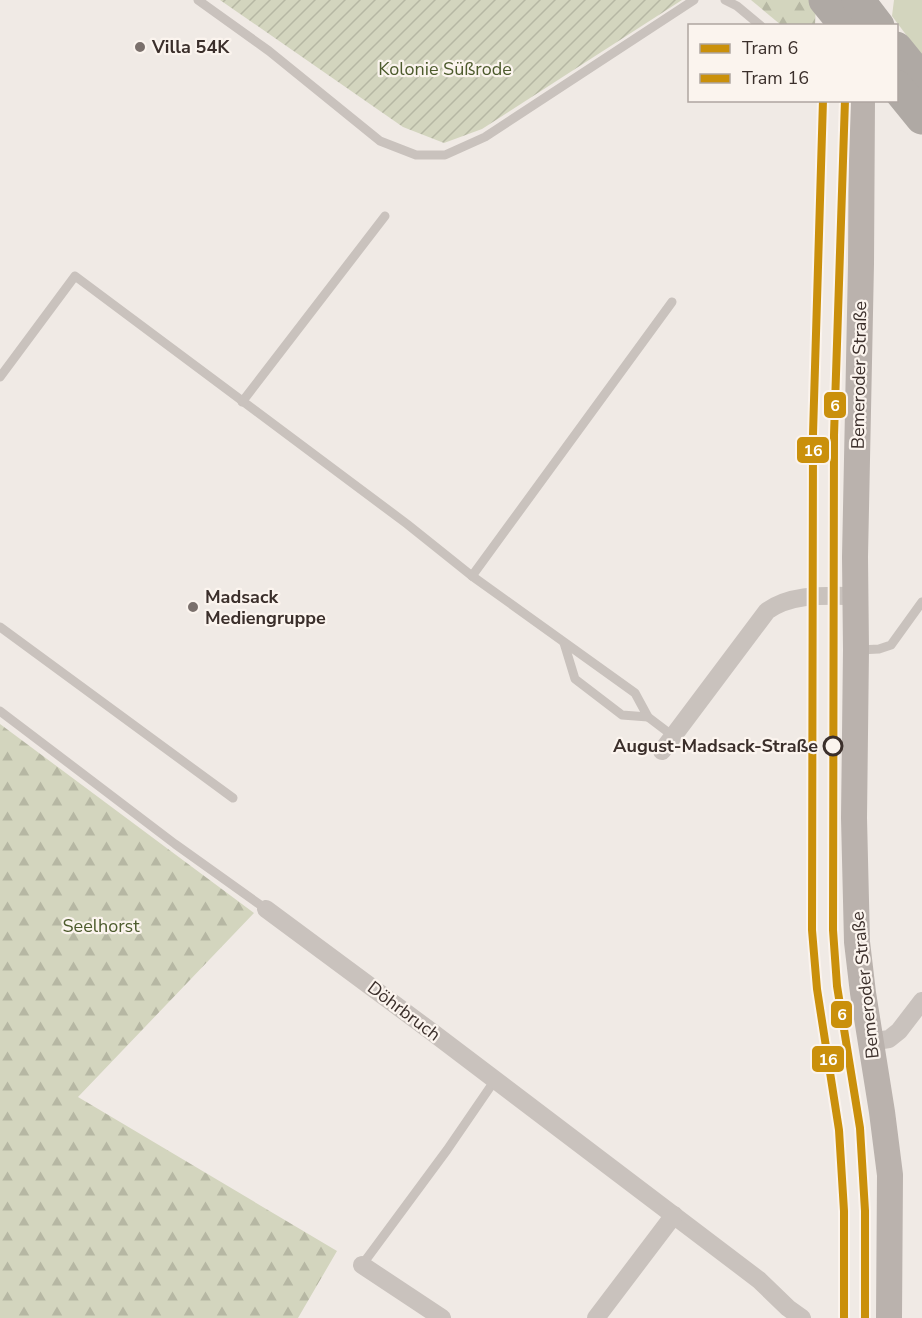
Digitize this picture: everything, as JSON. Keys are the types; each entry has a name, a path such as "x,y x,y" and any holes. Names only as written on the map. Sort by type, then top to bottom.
{"highway":[{"path":"825,0 844,24"},
{"path":"860,0 877,24"},
{"path":"898,49 922,80"},
{"path":"898,87 922,118"}],"main road":[{"path":"860,0 862,24"},
{"name":"Bemeroder Straße","path":"862,102 854,818 857,942 890,1175 888,1318"}],"street":[{"path":"668,743 767,611 776,605 808,597 855,596"},
{"name":"Döhrbruch","path":"266,909 674,1215 759,1280 802,1318"},
{"path":"870,1042 889,1039 922,1001"},
{"path":"596,1318 674,1215"},
{"path":"362,1265 442,1318"}],"lane":[{"path":"198,0 269,51 380,141 416,155 445,154 485,137 694,0"},
{"path":"725,0 737,6 759,24"},
{"path":"242,402 385,216"},
{"path":"0,377 75,276 407,524 472,576 635,693 648,717 668,743"},
{"path":"472,576 672,302"},
{"path":"856,650 879,649 891,645 922,603"},
{"path":"0,627 233,798"},
{"path":"564,643 575,679 622,715 648,717"},
{"name":"Döhrbruch","path":"0,711 166,837 266,909"},
{"path":"362,1265 447,1150 495,1080"}],"green space":[{"name":"Kolonie Süßrode","path":"220,0 682,0 482,129 444,143 403,127"},
{"path":"751,0 816,0 815,24 780,24"},
{"path":"894,0 922,0 922,56 892,16"},
{"name":"Seelhorst","path":"0,724 254,913 78,1097 337,1251 298,1318 0,1318"}],"tram line":[{"name":"16","path":"823,102 813,434 812,930 817,989 839,1130 844,1211 844,1318"},
{"name":"6","path":"845,102 834,435 833,930 837,986 860,1128 865,1211 865,1318"}],"place":[{"name":"Villa 54K","path":"140,47"},
{"name":"Madsack Mediengruppe","path":"193,607"},
{"name":"August-Madsack-Straße","path":"833,746"}]}
